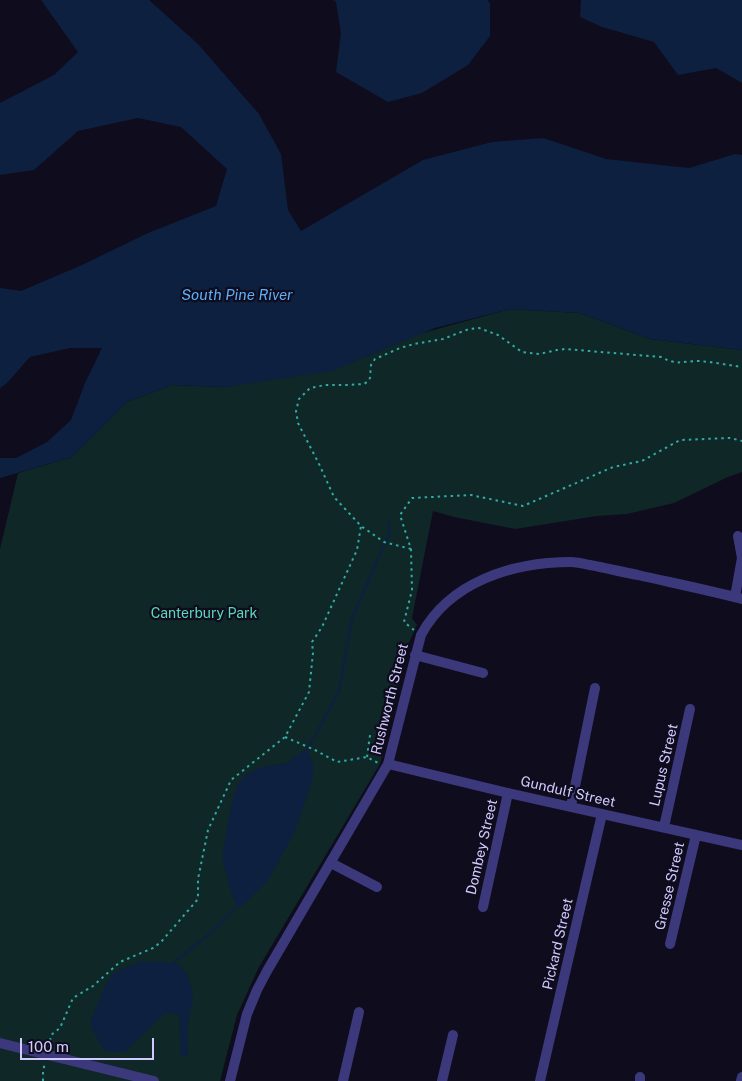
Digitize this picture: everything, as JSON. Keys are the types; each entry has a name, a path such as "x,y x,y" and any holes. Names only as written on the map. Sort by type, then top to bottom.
{"street":[{"path":"738,536 742,558 739,598"},
{"name":"Rushworth Street","path":"230,1081 247,1014 257,990 331,863 384,764 421,635 427,623 439,610 467,587 486,577 514,568 572,562 739,598"},
{"path":"415,655 483,673"},
{"path":"571,806 595,688"},
{"name":"Lupus Street","path":"664,827 690,709"},
{"name":"Gundulf Street","path":"384,764 742,845"},
{"name":"Dombey Street","path":"483,907 508,793"},
{"name":"Pickard Street","path":"540,1081 602,814"},
{"name":"Gresse Street","path":"670,944 696,835"},
{"path":"331,863 377,887"},
{"path":"343,1081 359,1012"},
{"path":"442,1081 453,1035"},
{"path":"0,1043 154,1081"},
{"path":"741,1081 742,1077"}],"path":[{"path":"411,549 384,542 361,526 334,497 298,423 296,411 299,399 310,388 325,385 364,384 370,378 371,365 376,359 400,348 443,339 469,329 479,328 498,336 522,352 539,354 565,349 661,357 670,362 698,361 742,367"},
{"path":"421,635 404,622 412,590 411,549 400,515 412,498 470,495 523,506 613,467 642,461 680,440 730,438 742,441"},
{"path":"43,1081 43,1070 51,1035 60,1028 73,998 93,986 120,962 161,942 198,899 198,879 208,830 231,780 285,738 309,692 312,642 322,627 357,550 361,526"},
{"path":"367,757 370,735"},
{"path":"285,738 315,750 337,762 367,757 384,764"}],"green space":[{"name":"Canterbury Park","path":"510,309 580,313 650,339 742,350 742,472 674,503 627,514 597,516 515,529 433,511 412,618 417,625 405,651 380,764 259,967 237,1015 220,1081 0,1081 0,549 18,473 72,457 127,402 172,385 226,387"}],"water":[{"name":"South Pine River","path":"41,0 149,0 198,44 259,114 281,154 288,210 301,231 423,160 492,142 543,138 606,159 689,168 735,154 742,155 742,350 650,339 580,313 510,309 435,328 332,371 226,387 172,385 127,402 72,457 0,478 0,458 16,458 47,442 71,420 85,383 102,348 70,348 30,357 7,383 0,388 0,288 21,291 82,265 148,233 216,206 227,169 181,127 138,118 78,131 34,170 0,175 0,103 54,75 78,52"},
{"path":"333,0 487,0 490,3 490,36 468,65 422,93 388,102 336,72 341,33 336,2"},
{"path":"581,0 742,0 742,83 716,68 678,75 654,42 602,27 580,17"},
{"path":"307,750 313,763 313,778 295,831 269,879 242,906 237,906 223,862 223,851 231,806 237,787 244,776 262,767 286,763"},
{"path":"143,961 173,963 180,966 186,973 193,996 187,1028 188,1056 181,1056 179,1014 165,1013 124,1052 104,1050 91,1027 91,1019 107,982 115,972"}],"waterway":[{"path":"307,750 339,691 352,618 389,534 389,522"},
{"path":"173,963 207,936 237,906"}]}
